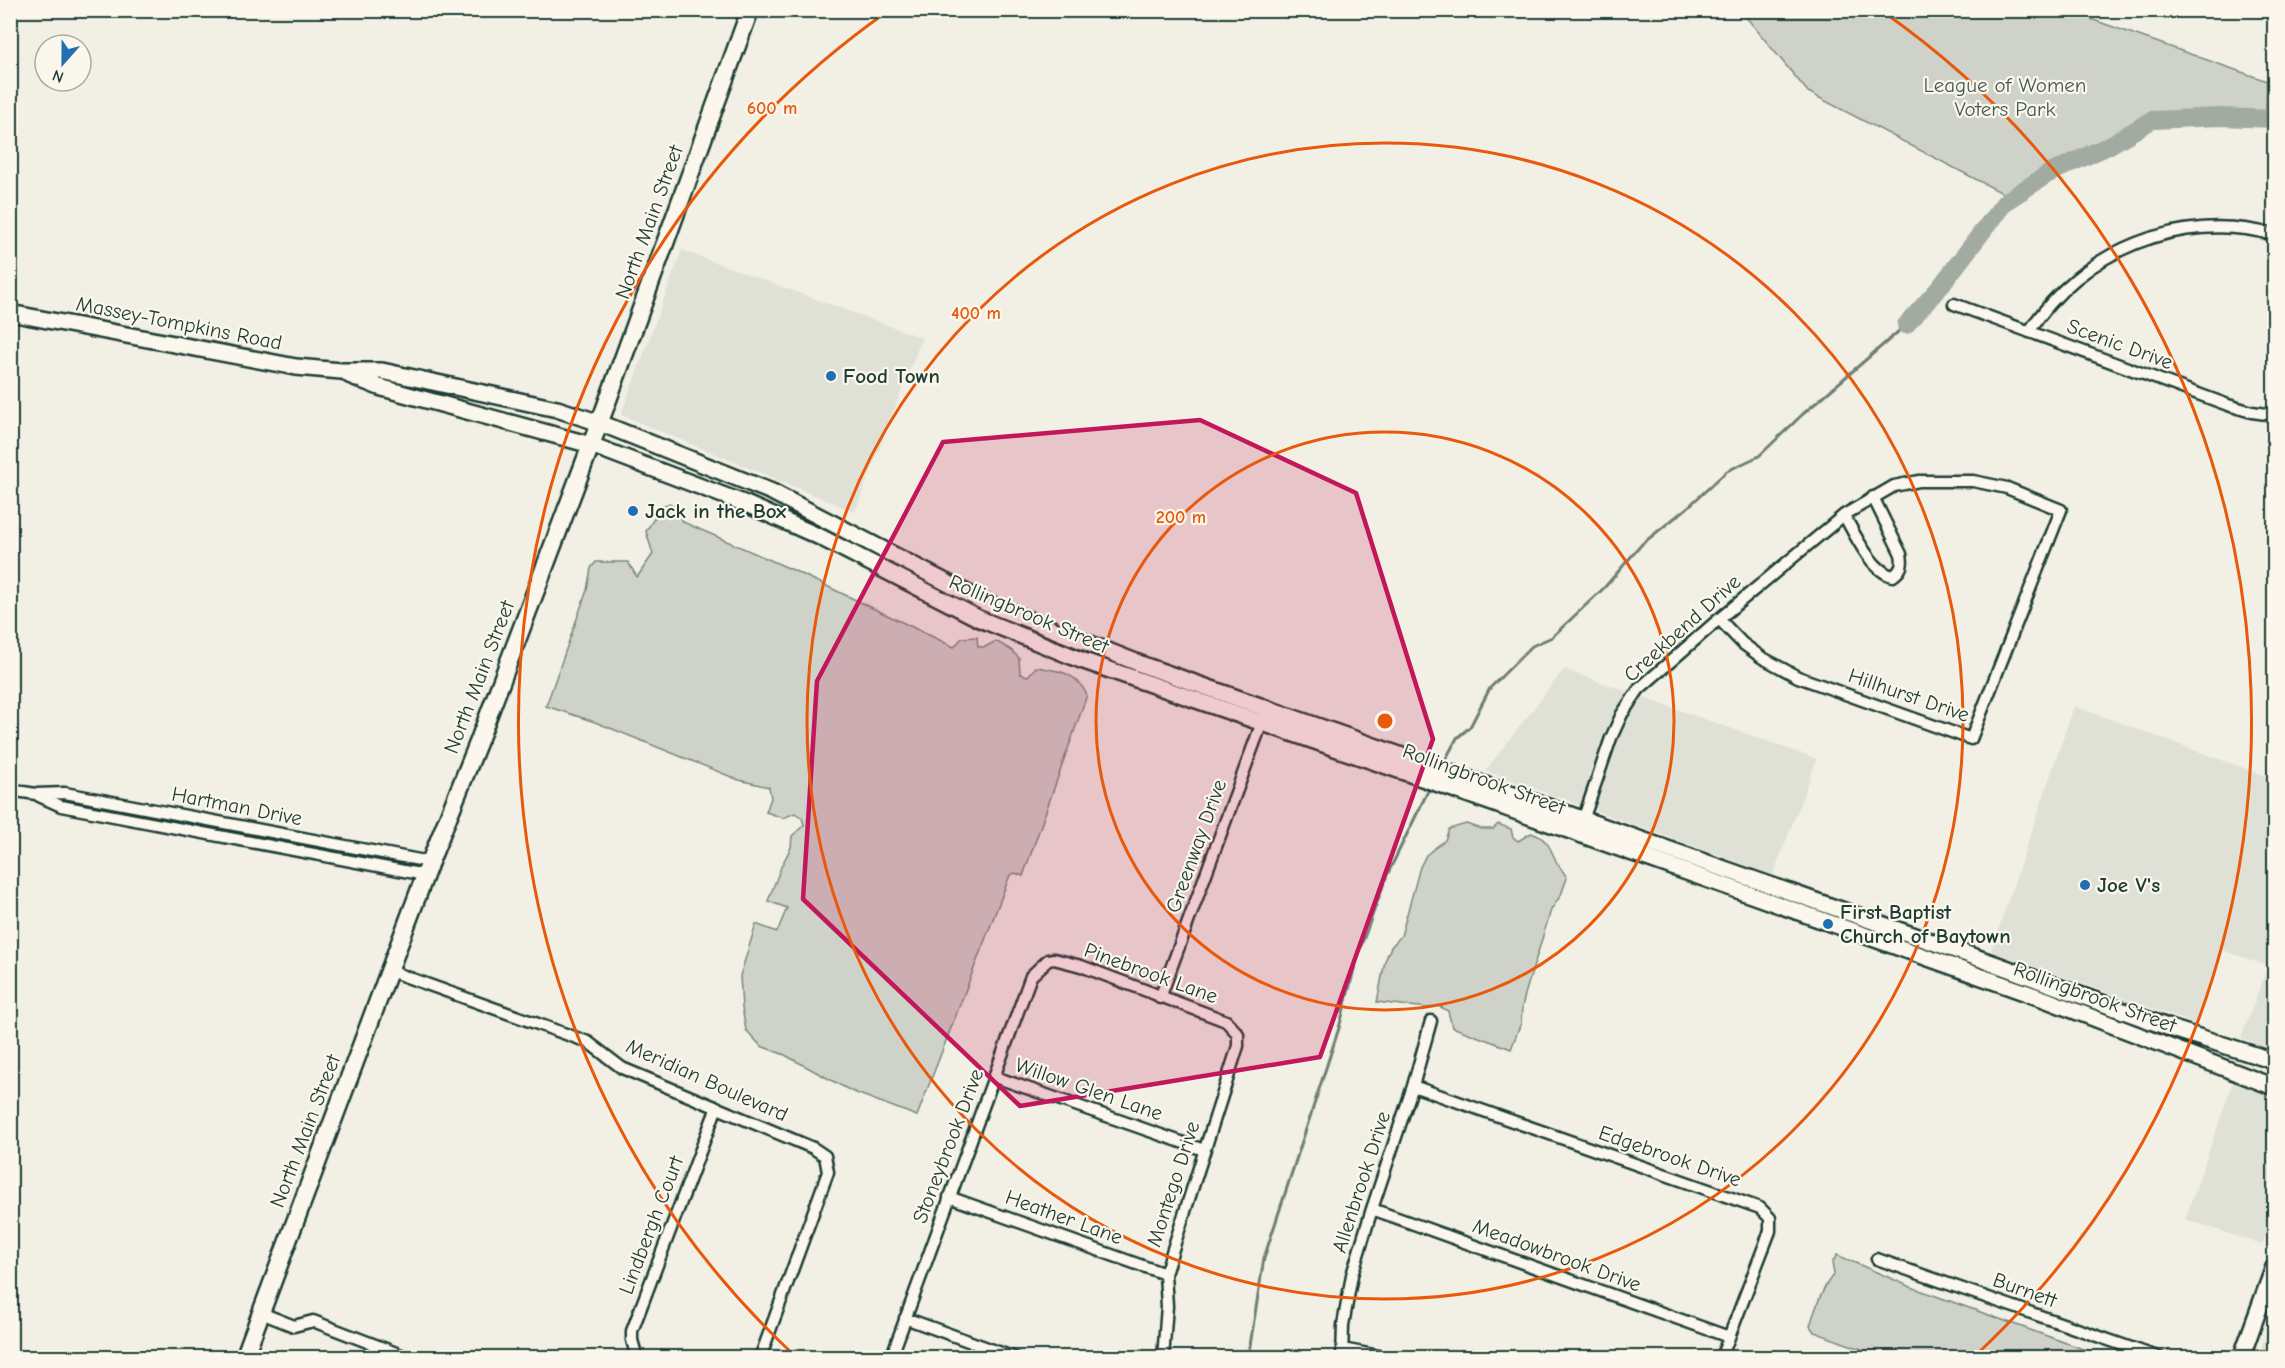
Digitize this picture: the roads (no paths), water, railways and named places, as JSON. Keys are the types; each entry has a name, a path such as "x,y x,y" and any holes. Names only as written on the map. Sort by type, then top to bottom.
{"main road":[{"name":"North Main Street","path":"244,1358 428,869 600,423 750,10"},
{"name":"Massey-Tompkins Road","path":"10,313 296,367 382,372 448,384 557,409 600,423"},
{"name":"Massey-Tompkins Road","path":"341,371 380,387 591,445"},
{"name":"Rollingbrook Street","path":"600,423 772,492 986,603 1265,715 1578,834 1879,923 2170,1028 2274,1061"},
{"name":"Rollingbrook Street","path":"591,445 746,504 820,537 990,623 1081,660 1265,715 1583,819 1873,940 2044,999 2274,1087"},
{"path":"1873,940 1879,923"},
{"path":"2241,1358 2274,1267"}],"street":[{"path":"2029,332 2040,315 2069,284 2097,262 2132,244 2167,233 2211,226 2229,226 2274,235"},
{"name":"Scenic Drive","path":"1954,304 2228,405 2274,415"},
{"name":"Creekbend Drive","path":"1578,834 1611,738 1622,714 1639,689 1844,515 1894,486 1919,481 1973,481 2007,489 2061,510"},
{"path":"1844,515 1877,569 1886,575 1893,576 1899,573 1903,564 1901,554 1873,497"},
{"name":"Hillhurst Drive","path":"1719,619 1742,643 1761,657 1798,677 1971,739 2061,510"},
{"name":"Greenway Drive","path":"1160,998 1265,715"},
{"name":"Hartman Drive","path":"10,790 36,794 65,793 287,835 428,869"},
{"name":"Hartman Drive","path":"36,794 61,806 284,848 428,869"},
{"path":"157,824 159,811"},
{"path":"284,848 287,835"},
{"name":"Pinebrook Lane","path":"1054,959 1081,966 1160,998 1226,1021 1232,1028"},
{"name":"Stoneybrook Drive","path":"891,1358 1031,976 1048,960 1054,959"},
{"name":"Meridian Boulevard","path":"390,971 588,1042 622,1068 813,1148 825,1156 828,1172 760,1358"},
{"name":"Allenbrook Drive","path":"1342,1353 1343,1325 1352,1275 1413,1086 1431,1021"},
{"name":"Montego Drive","path":"1163,1358 1167,1306 1165,1274 1238,1046 1238,1034 1232,1028"},
{"name":"Willow Glen Lane","path":"995,1077 1204,1150"},
{"name":"Edgebrook Drive","path":"1413,1086 1760,1208 1770,1218 1770,1232 1721,1358"},
{"name":"Lindbergh Court","path":"638,1358 632,1340 632,1331 717,1107"},
{"name":"Heather Lane","path":"950,1197 1165,1274"},
{"name":"Meadowbrook Drive","path":"1372,1209 1729,1337"},
{"name":"Burnett","path":"1877,1259 2160,1358"},
{"path":"261,1313 294,1326 313,1321 409,1358"},
{"path":"905,1318 1015,1358"},
{"path":"1342,1353 1390,1358"}],"waterway":[{"path":"1906,325 1940,287 2005,202 2048,174 2110,145 2152,120 2220,117 2274,119"},
{"path":"1442,766 1457,738 1470,727 1490,688 1532,646 1552,637 1604,588 1642,544 1687,508 1727,471 1759,456 1803,414 1906,325"},
{"path":"1248,1358 1264,1258 1339,1028 1358,954 1387,875 1430,787"}],"place":[{"name":"Food Town","path":"831,376"},
{"name":"Jack in the Box","path":"633,511"},
{"name":"Joe V's","path":"2085,885"},
{"name":"First Baptist Church of Baytown","path":"1828,924"}],"park label":[{"name":"League of Women Voters Park","path":"2005,97"}]}
